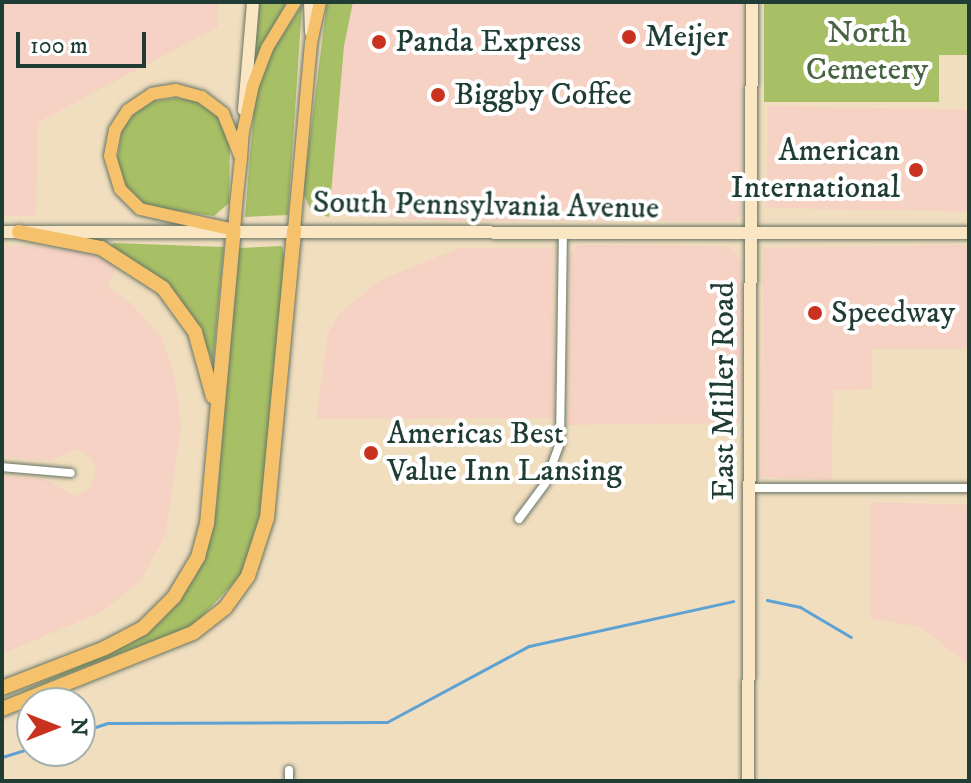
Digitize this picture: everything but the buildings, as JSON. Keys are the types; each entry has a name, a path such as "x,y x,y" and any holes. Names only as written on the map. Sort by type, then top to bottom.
{"highway":[{"path":"2,688 121,640 174,597 204,538 234,230"},
{"path":"2,709 184,638 218,615 248,576 267,518 294,230"},
{"path":"19,232 101,248 163,288 199,340 217,418"}],"main road":[{"path":"241,158 223,113 202,97 176,90 152,94 132,106 118,125 111,150 117,182 140,209 234,230 241,158 253,2"},
{"path":"243,132 259,68 295,2"},
{"path":"294,230 311,43 310,2"},
{"path":"311,43 320,2"},
{"name":"East Miller Road","path":"748,781 752,2"},
{"name":"South Pennsylvania Avenue","path":"2,232 969,233"}],"street":[{"path":"519,519 545,484 560,443 563,233"},
{"path":"2,467 71,473"},
{"path":"749,488 969,488"},
{"path":"289,770 289,781"}],"shaded area":[{"path":"2,2 218,2 218,27 38,122 36,216 2,216"},
{"path":"327,2 742,2 741,216 732,221 450,221 316,214 306,205 303,189"},
{"path":"768,106 969,110 967,211 766,208"},
{"path":"2,245 75,249 118,263 108,288 131,303 161,337 175,377 181,426 166,533 141,580 103,611 2,654 2,476 47,480 74,496 90,488 96,472 92,459 77,449 50,461 2,457"},
{"path":"578,245 724,246 736,252 742,266 740,423 568,425 569,256"},
{"path":"969,245 969,349 872,349 872,389 833,390 832,480 762,477 763,248"},
{"path":"459,248 553,248 554,418 316,419 328,333 340,313 380,280"},
{"path":"870,502 969,505 969,665 921,627 870,618"}],"green space":[{"path":"257,2 287,2 253,61"},
{"path":"327,2 353,2 344,46 329,217 312,212 303,193"},
{"name":"North Cemetery","path":"764,2 969,2 969,55 939,55 939,102 764,102"},
{"path":"302,5 288,215 245,217 255,96 271,53"},
{"path":"176,98 195,101 217,116 230,143 229,203 214,216 147,207 125,186 117,163 122,128 135,113 154,101"},
{"path":"114,243 224,247 213,362 193,317 173,291 109,246"},
{"path":"282,246 285,260 261,511 241,575 194,625 31,687 133,642 162,620 194,579 211,535 217,501 238,248"}],"waterway":[{"path":"767,600 800,607 851,637"},
{"path":"96,727 108,723 387,722 529,646 733,601"},
{"path":"2,757 16,753"}],"place":[{"name":"Meijer","path":"629,37"},
{"name":"Panda Express","path":"379,42"},
{"name":"Biggby Coffee","path":"438,95"},
{"name":"American International","path":"916,170"},
{"name":"Speedway","path":"815,313"},
{"name":"Americas Best Value Inn Lansing","path":"371,453"}]}
